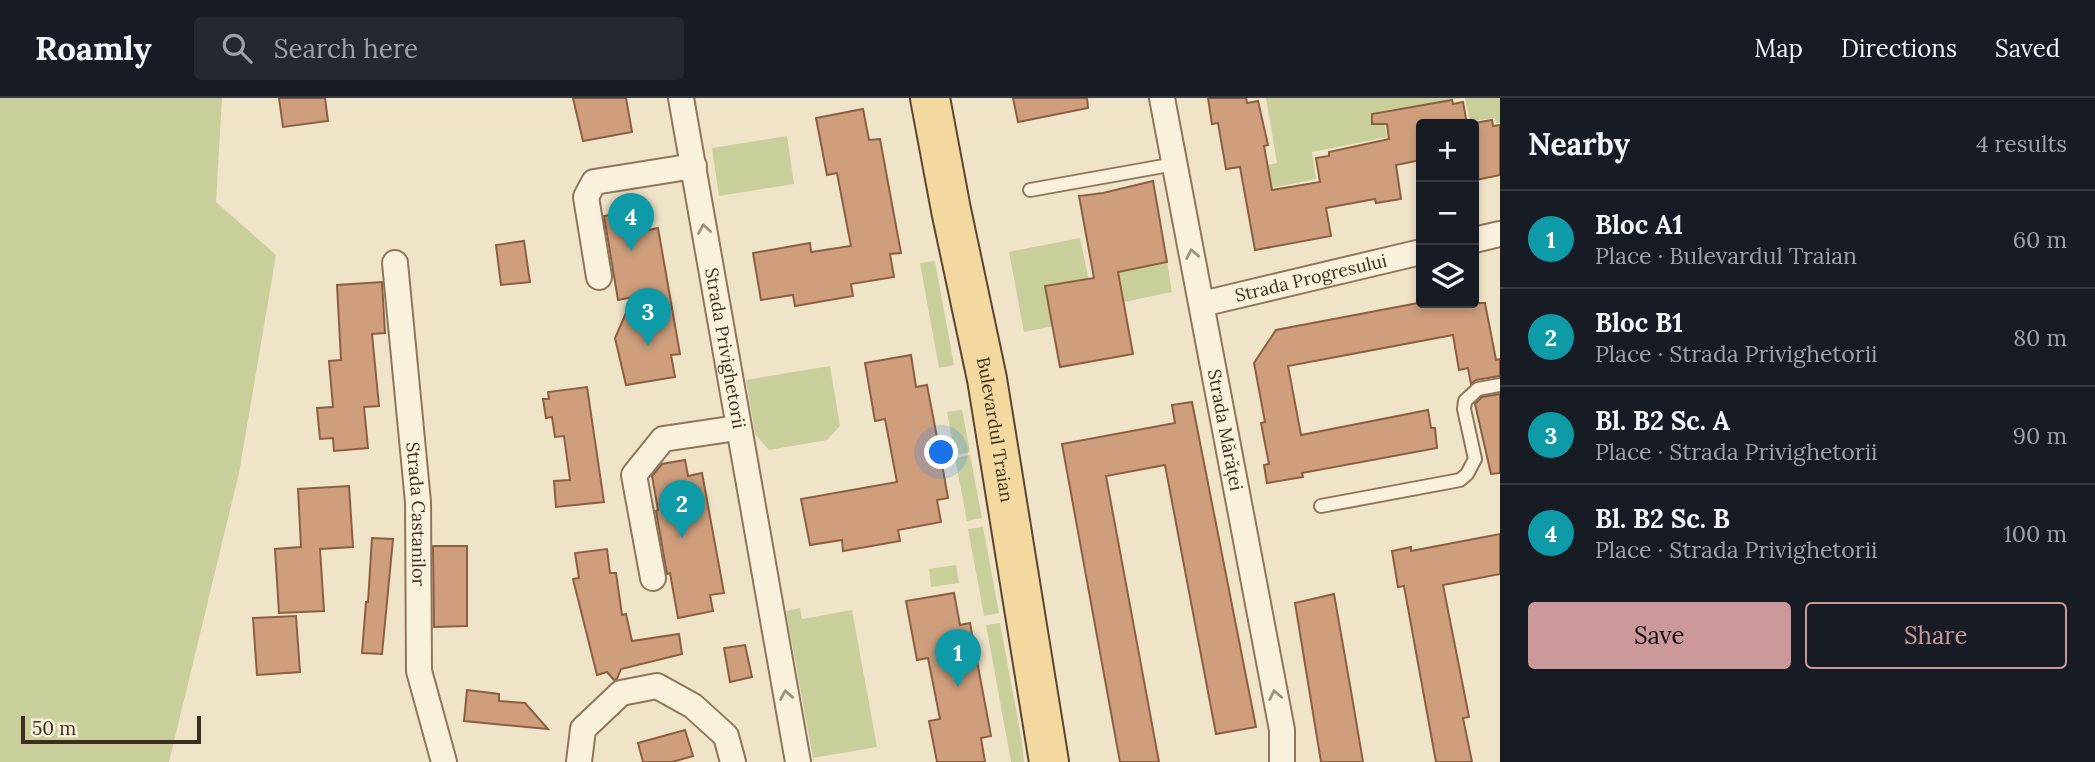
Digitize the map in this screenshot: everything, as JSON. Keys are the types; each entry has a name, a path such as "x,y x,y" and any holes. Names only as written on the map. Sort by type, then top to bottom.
{"main road":[{"name":"Bulevardul Traian","path":"930,98 987,379 1049,762"},
{"name":"Bulevardul Traian","path":"953,98 1071,762"}],"street":[{"name":"Strada Privighetorii","path":"681,98 737,428 798,762"},
{"name":"Strada Mărăței","path":"1162,98 1282,730 1282,762"},
{"path":"600,277 586,197 594,182 694,166"},
{"path":"1479,239 1500,234"},
{"name":"Strada Progresului","path":"1202,304 1416,253"},
{"name":"Strada Castanilor","path":"395,263 418,502 419,671 444,762"},
{"path":"653,578 634,475 663,439 737,428"},
{"path":"579,762 583,729 621,693 657,686 693,706 726,736 733,762"}],"lane":[{"path":"1030,190 1175,164"},
{"path":"1321,506 1460,480 1467,474 1475,459 1464,409 1465,401 1478,389 1500,385"}],"green space":[{"path":"0,98 222,98 216,202 276,255 239,473 169,762 0,762"},
{"path":"1266,98 1462,98 1382,111 1387,137 1312,152 1316,179 1251,192 1247,169 1277,163"},
{"path":"1465,98 1500,98 1500,123 1496,123 1495,118 1470,119"},
{"path":"787,136 794,184 719,196 712,148"},
{"path":"1080,238 1089,281 1045,287 1050,315 1064,324 1024,332 1009,252"},
{"path":"935,261 954,365 939,368 920,263"},
{"path":"1167,262 1172,292 1124,302 1118,270"},
{"path":"830,366 840,426 827,440 769,450 755,434 746,380"},
{"path":"962,410 970,452 955,455 947,412"},
{"path":"970,455 982,518 967,521 955,458"},
{"path":"983,527 999,613 984,616 968,529"},
{"path":"956,565 959,583 931,587 929,569"},
{"path":"800,608 802,619 852,610 877,747 813,758 786,611"},
{"path":"1000,623 1024,762 1011,762 986,625"}],"building":[{"path":"279,98 325,98 328,121 283,127"},
{"path":"573,98 626,98 632,132 583,141"},
{"path":"1013,98 1087,98 1088,108 1018,122"},
{"path":"1208,98 1246,98 1247,103 1258,101 1268,145 1264,146 1272,190 1320,182 1316,158 1329,156 1329,152 1389,139 1387,124 1372,124 1372,114 1452,100 1453,104 1463,102 1466,119 1416,119 1416,161 1396,165 1401,199 1376,203 1375,199 1326,208 1331,236 1255,250 1240,167 1226,169 1218,123 1212,124"},
{"path":"863,109 869,140 880,139 901,253 890,254 894,277 851,284 853,296 795,306 793,295 761,300 753,253 810,243 811,252 851,246 837,173 827,175 816,118"},
{"path":"1492,120 1493,126 1500,125 1500,175 1479,179 1479,122"},
{"path":"1153,181 1167,262 1118,272 1133,354 1060,367 1045,286 1094,278 1079,196"},
{"path":"645,209 649,230 658,228 680,354 671,355 675,377 626,385 615,338 633,297 618,300 604,216"},
{"path":"524,241 530,282 501,285 496,245"},
{"path":"382,282 385,333 372,334 379,406 364,407 368,448 334,451 333,438 320,439 317,408 333,407 329,361 341,360 337,285"},
{"path":"1416,303 1416,308 1479,308 1479,303 1485,303 1496,360 1500,359 1500,376 1476,380 1471,384 1468,368 1459,370 1453,335 1288,366 1301,435 1428,410 1431,428 1435,428 1437,448 1302,473 1303,477 1267,483 1264,465 1269,464 1261,423 1265,422 1254,363 1276,330"},
{"path":"911,355 916,387 927,385 940,453 948,498 937,500 941,522 898,530 900,541 843,551 842,540 810,545 801,499 897,482 885,419 875,421 865,363"},
{"path":"587,387 604,502 556,507 554,481 570,480 564,436 555,437 552,417 546,418 543,399 549,399 548,392"},
{"path":"1500,394 1500,473 1491,474 1475,404 1482,397"},
{"path":"1192,402 1256,727 1216,734 1165,465 1106,476 1159,762 1120,762 1062,444 1175,423 1172,405"},
{"path":"685,460 688,476 702,473 724,593 710,595 713,611 678,618 670,573 667,574 652,476 662,464"},
{"path":"349,486 353,547 320,549 324,611 279,613 275,549 301,547 298,489"},
{"path":"1500,534 1500,574 1443,585 1469,717 1463,718 1472,762 1436,762 1404,586 1398,587 1392,551 1411,547 1411,551"},
{"path":"372,538 393,539 382,654 362,653"},
{"path":"433,546 467,546 467,626 434,627"},
{"path":"607,549 610,573 616,573 622,615 626,614 632,641 679,634 682,654 621,669 614,680 607,672 597,675 573,579 579,578 575,553"},
{"path":"954,593 960,625 970,623 991,736 981,738 985,762 937,762 929,721 940,719 928,658 917,660 906,601"},
{"path":"1334,594 1363,762 1321,762 1295,603"},
{"path":"296,616 300,672 257,675 253,618"},
{"path":"745,645 752,677 730,682 724,648"},
{"path":"467,690 499,694 499,701 525,703 548,729 464,721"},
{"path":"685,730 693,756 672,762 643,762 638,743"}],"place":[{"name":"Bl. B2 Sc. B","path":"631,251"},
{"name":"Bl. B2 Sc. A","path":"648,346"},
{"name":"Bloc B1","path":"682,538"},
{"name":"Bloc A1","path":"958,687"}]}
